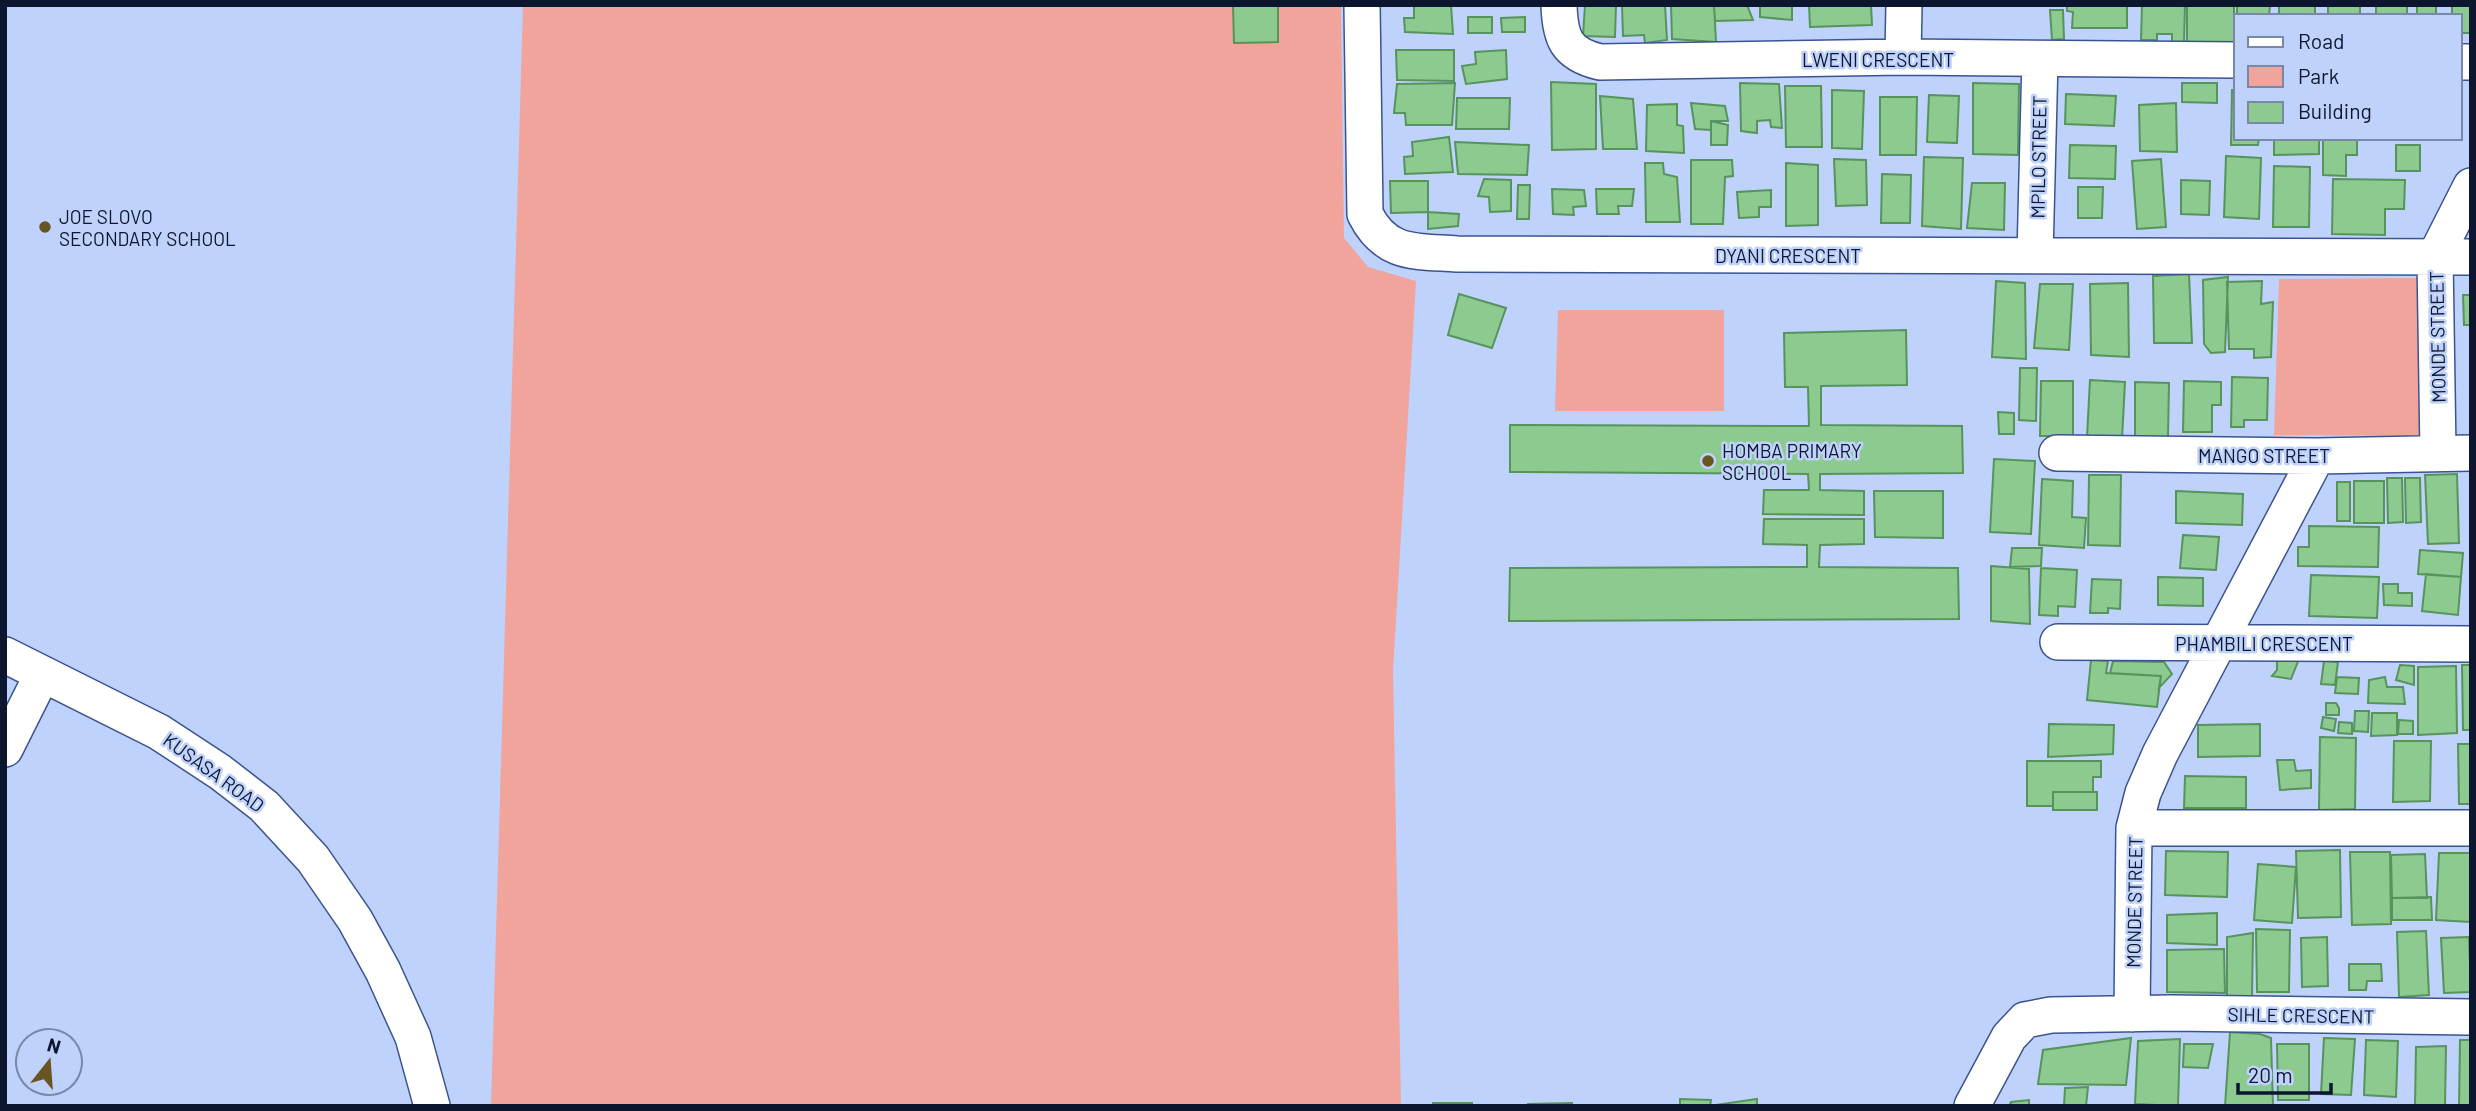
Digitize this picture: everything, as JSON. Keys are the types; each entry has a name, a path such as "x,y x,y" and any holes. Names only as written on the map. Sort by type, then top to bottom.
{"street":[{"name":"DYANI CRESCENT","path":"1362,5 1365,214 1381,238 1406,251 1457,254 2471,257"},
{"name":"LWENI CRESCENT","path":"1559,5 1560,28 1566,44 1584,58 1600,62 1903,57 2234,60"},
{"path":"1903,57 1904,5"},
{"name":"MPILO STREET","path":"2035,255 2040,59"},
{"name":"MONDE STREET","path":"2455,453 2435,257 2471,186"},
{"name":"MANGO STREET","path":"2057,453 2317,456 2455,453"},
{"name":"MONDE STREET","path":"2132,1014 2134,828 2143,793 2160,754 2317,456"},
{"name":"PHAMBILI CRESCENT","path":"2058,642 2471,644"},
{"name":"KUSASA ROAD","path":"5,655 159,732 220,772 264,806 313,859 355,920 383,971 413,1037 432,1106"},
{"path":"5,750 43,676"},
{"path":"2134,828 2471,828"},
{"path":"1972,1106 2009,1037 2025,1020 2051,1015 2132,1014"},
{"name":"SIHLE CRESCENT","path":"2132,1014 2471,1017"}],"green space":[{"path":"523,5 1341,5 1344,238 1368,267 1416,281 1393,671 1401,1106 491,1106"},
{"path":"2420,278 2426,436 2274,435 2279,279"},
{"path":"1558,310 1724,310 1724,411 1555,411"}],"building":[{"path":"1233,5 1278,5 1278,42 1234,43"},
{"path":"1414,5 1451,5 1453,34 1405,32 1404,18 1414,18"},
{"path":"1585,5 1616,5 1615,37 1583,36"},
{"path":"1622,5 1665,5 1667,40 1645,43 1644,35 1623,36"},
{"path":"1671,5 1714,5 1716,42 1672,39"},
{"path":"1714,5 1747,5 1753,20 1715,21"},
{"path":"1760,5 1792,5 1792,20 1760,17"},
{"path":"1809,5 1871,5 1872,25 1810,27"},
{"path":"2067,5 2127,5 2127,28 2072,28 2073,12 2067,11"},
{"path":"2142,5 2185,5 2184,43 2172,43 2172,34 2157,34 2157,40 2141,40"},
{"path":"2187,5 2234,5 2234,43 2187,43"},
{"path":"2237,5 2270,5 2269,14 2237,14"},
{"path":"2279,5 2315,5 2315,14 2279,14"},
{"path":"2328,5 2360,5 2360,14 2328,14"},
{"path":"2376,5 2407,5 2407,14 2376,14"},
{"path":"2417,5 2436,5 2436,14 2417,14"},
{"path":"2452,5 2471,5 2471,33 2462,33 2462,14 2452,14"},
{"path":"2050,10 2063,10 2064,39 2052,40"},
{"path":"1468,17 1492,17 1492,33 1468,33"},
{"path":"1525,17 1525,32 1502,32 1501,18"},
{"path":"1396,50 1454,50 1454,81 1397,80"},
{"path":"1506,50 1507,79 1466,84 1462,66 1476,64 1475,52"},
{"path":"1551,82 1596,84 1596,149 1552,150"},
{"path":"1455,83 1452,125 1406,125 1405,113 1394,113 1397,84"},
{"path":"1740,83 1779,84 1782,128 1771,127 1770,120 1757,121 1757,133 1741,131"},
{"path":"1973,83 2019,84 2018,155 1973,154"},
{"path":"2182,83 2217,83 2217,103 2182,102"},
{"path":"1785,86 1821,86 1822,147 1786,147"},
{"path":"1832,90 1864,91 1862,149 1832,148"},
{"path":"2234,90 2234,140 2259,140 2258,145 2231,145"},
{"path":"2066,94 2116,96 2114,126 2065,124"},
{"path":"1929,95 1959,96 1957,143 1927,142"},
{"path":"1600,96 1633,99 1637,149 1603,149"},
{"path":"1880,97 1917,97 1916,155 1880,155"},
{"path":"1457,98 1510,98 1509,129 1456,129"},
{"path":"1691,103 1725,106 1728,121 1711,121 1711,130 1695,129"},
{"path":"2176,103 2177,152 2140,151 2139,105"},
{"path":"1677,104 1677,125 1683,126 1684,153 1646,151 1647,105"},
{"path":"1711,121 1728,125 1727,145 1711,145"},
{"path":"1449,137 1453,172 1405,174 1404,157 1413,156 1412,142"},
{"path":"2274,140 2319,140 2319,154 2274,155"},
{"path":"2323,140 2357,140 2357,155 2346,155 2346,176 2323,175"},
{"path":"1455,142 1529,145 1527,175 1458,174"},
{"path":"2070,145 2116,146 2115,179 2069,178"},
{"path":"2396,145 2420,145 2420,171 2396,171"},
{"path":"2226,156 2261,158 2259,219 2224,217"},
{"path":"1924,157 1963,158 1961,229 1922,226"},
{"path":"1834,159 1866,160 1867,205 1836,206"},
{"path":"2161,159 2166,227 2137,229 2132,161"},
{"path":"1691,160 1732,160 1733,176 1725,177 1723,224 1691,224"},
{"path":"1645,163 1663,163 1664,174 1677,177 1680,222 1646,222"},
{"path":"1786,163 1818,165 1818,225 1786,226"},
{"path":"2274,166 2310,167 2309,227 2273,227"},
{"path":"1882,174 1911,175 1910,223 1881,223"},
{"path":"1484,179 1511,180 1511,211 1490,212 1489,197 1478,196"},
{"path":"2333,179 2405,180 2404,209 2385,209 2385,235 2332,234"},
{"path":"2181,180 2210,181 2209,215 2181,214"},
{"path":"1390,181 1428,181 1428,212 1391,213"},
{"path":"1972,183 2005,183 2004,230 1967,228"},
{"path":"1518,185 1530,185 1529,219 1517,219"},
{"path":"2078,187 2103,187 2102,218 2078,218"},
{"path":"1552,189 1584,190 1586,206 1573,207 1574,215 1553,214"},
{"path":"1596,189 1634,189 1632,206 1618,206 1619,214 1597,214"},
{"path":"1771,190 1771,207 1759,207 1759,217 1739,218 1737,192"},
{"path":"1428,212 1459,214 1458,226 1428,229"},
{"path":"2189,274 2192,343 2154,343 2153,276"},
{"path":"2228,277 2225,352 2211,353 2204,344 2203,280"},
{"path":"1996,281 2025,283 2026,359 1992,357"},
{"path":"2262,281 2261,304 2273,302 2271,357 2254,358 2254,349 2229,349 2227,282"},
{"path":"2128,283 2129,357 2091,355 2090,284"},
{"path":"2040,284 2073,284 2069,350 2034,348"},
{"path":"1459,294 1506,308 1492,348 1448,335"},
{"path":"2463,295 2471,295 2471,325 2464,325"},
{"path":"1906,330 1907,385 1821,386 1821,425 1962,426 1963,473 1820,474 1820,490 1864,491 1864,515 1763,514 1764,490 1809,490 1808,474 1510,472 1510,425 1809,426 1808,387 1785,387 1784,333"},
{"path":"2020,368 2037,368 2036,421 2019,420"},
{"path":"2232,377 2268,378 2267,420 2244,420 2244,427 2231,427"},
{"path":"2090,380 2125,382 2122,439 2087,437"},
{"path":"2041,381 2073,381 2073,436 2040,436"},
{"path":"2184,381 2221,382 2221,405 2212,405 2212,432 2183,432"},
{"path":"2135,382 2169,383 2168,437 2135,437"},
{"path":"1998,412 2014,413 2014,434 1999,434"},
{"path":"1994,459 2035,461 2031,534 1990,532"},
{"path":"2457,474 2459,543 2428,544 2425,475"},
{"path":"2089,475 2121,475 2120,546 2088,545"},
{"path":"2387,478 2402,478 2403,522 2388,523"},
{"path":"2405,478 2420,478 2421,522 2406,523"},
{"path":"2042,479 2073,481 2072,517 2086,518 2084,548 2039,545"},
{"path":"2354,481 2384,481 2384,523 2354,523"},
{"path":"2337,482 2350,482 2350,521 2337,521"},
{"path":"1874,491 1943,491 1943,538 1875,537"},
{"path":"2176,491 2243,494 2242,525 2176,523"},
{"path":"1764,519 1864,519 1864,544 1820,545 1819,567 1958,568 1959,619 1509,621 1510,568 1807,567 1807,545 1763,544"},
{"path":"2309,526 2379,527 2378,567 2298,566 2298,547 2309,547"},
{"path":"2183,535 2219,537 2216,570 2180,568"},
{"path":"2012,548 2042,548 2041,566 2010,567"},
{"path":"2420,550 2463,553 2461,577 2418,574"},
{"path":"1991,566 2029,569 2030,624 1991,621"},
{"path":"2041,568 2077,570 2075,607 2058,606 2058,616 2039,615"},
{"path":"2426,574 2461,577 2458,615 2422,611"},
{"path":"2311,575 2379,577 2377,618 2309,616"},
{"path":"2158,577 2203,578 2203,606 2158,605"},
{"path":"2092,579 2121,580 2120,609 2108,608 2108,613 2090,613"},
{"path":"2383,584 2398,584 2398,593 2412,593 2412,606 2384,605"},
{"path":"2277,656 2299,659 2291,679 2272,676 2277,670"},
{"path":"2091,660 2108,661 2106,673 2161,676 2157,707 2087,700"},
{"path":"2113,661 2164,662 2172,674 2159,688 2161,676 2110,673"},
{"path":"2324,661 2338,662 2335,685 2321,684"},
{"path":"2400,665 2414,666 2414,685 2396,680"},
{"path":"2462,665 2471,665 2471,730 2463,730"},
{"path":"2456,666 2457,733 2418,735 2418,667"},
{"path":"2337,677 2359,678 2358,694 2335,693"},
{"path":"2385,677 2387,687 2403,687 2405,704 2368,703 2369,680"},
{"path":"2326,703 2336,703 2339,715 2326,715"},
{"path":"2355,711 2369,711 2368,732 2354,731"},
{"path":"2372,713 2397,713 2397,735 2371,736"},
{"path":"2323,717 2336,719 2334,731 2321,728"},
{"path":"2399,720 2413,721 2413,734 2398,734"},
{"path":"2339,722 2352,723 2352,734 2338,733"},
{"path":"2049,724 2114,725 2113,754 2048,757"},
{"path":"2260,724 2260,756 2198,757 2198,725"},
{"path":"2320,737 2356,738 2355,809 2319,810"},
{"path":"2394,741 2431,741 2430,801 2393,802"},
{"path":"2458,744 2471,744 2471,804 2459,804"},
{"path":"2277,760 2294,760 2296,771 2311,770 2311,788 2280,790"},
{"path":"2027,761 2101,761 2101,777 2093,777 2093,792 2053,792 2053,806 2027,806"},
{"path":"2185,776 2246,777 2246,808 2184,808"},
{"path":"2053,792 2097,792 2097,810 2053,810"},
{"path":"2340,850 2341,917 2298,918 2296,851"},
{"path":"2166,851 2228,852 2227,897 2165,895"},
{"path":"2350,852 2390,852 2391,924 2352,925"},
{"path":"2439,853 2471,853 2470,922 2436,920"},
{"path":"2425,854 2427,898 2392,898 2391,855"},
{"path":"2258,864 2296,867 2292,923 2254,920"},
{"path":"2431,897 2432,920 2392,920 2392,898"},
{"path":"2217,913 2217,945 2167,943 2167,915"},
{"path":"2256,929 2290,930 2289,992 2257,992"},
{"path":"2426,931 2429,995 2399,997 2397,932"},
{"path":"2253,933 2252,998 2227,996 2227,937"},
{"path":"2327,937 2328,986 2302,987 2301,938"},
{"path":"2469,937 2471,992 2444,993 2441,938"},
{"path":"2224,949 2225,993 2167,992 2167,950"},
{"path":"2349,964 2381,964 2382,981 2367,981 2366,990 2349,990"},
{"path":"2230,1032 2260,1034 2271,1038 2273,1106 2225,1106"},
{"path":"2131,1038 2126,1085 2038,1084 2043,1050"},
{"path":"2324,1038 2355,1039 2351,1095 2321,1094"},
{"path":"2180,1039 2178,1106 2135,1104 2138,1041"},
{"path":"2366,1040 2398,1041 2396,1097 2364,1095"},
{"path":"2460,1040 2471,1040 2471,1106 2459,1106"},
{"path":"2184,1044 2213,1044 2208,1068 2183,1067"},
{"path":"2277,1044 2309,1044 2309,1100 2278,1100"},
{"path":"2446,1046 2445,1106 2415,1106 2416,1047"},
{"path":"2088,1087 2086,1106 2064,1106 2065,1088"},
{"path":"1680,1099 1711,1100 1710,1106 1680,1106"},
{"path":"1757,1099 1757,1106 1715,1106 1715,1105"},
{"path":"2029,1100 2029,1106 2009,1106 2011,1102"},
{"path":"1433,1103 1472,1103 1472,1106 1433,1106"},
{"path":"1572,1103 1572,1106 1528,1106 1528,1104"}],"place":[{"name":"JOE SLOVO SECONDARY SCHOOL","path":"45,227"},
{"name":"HOMBA PRIMARY SCHOOL","path":"1708,461"}]}
